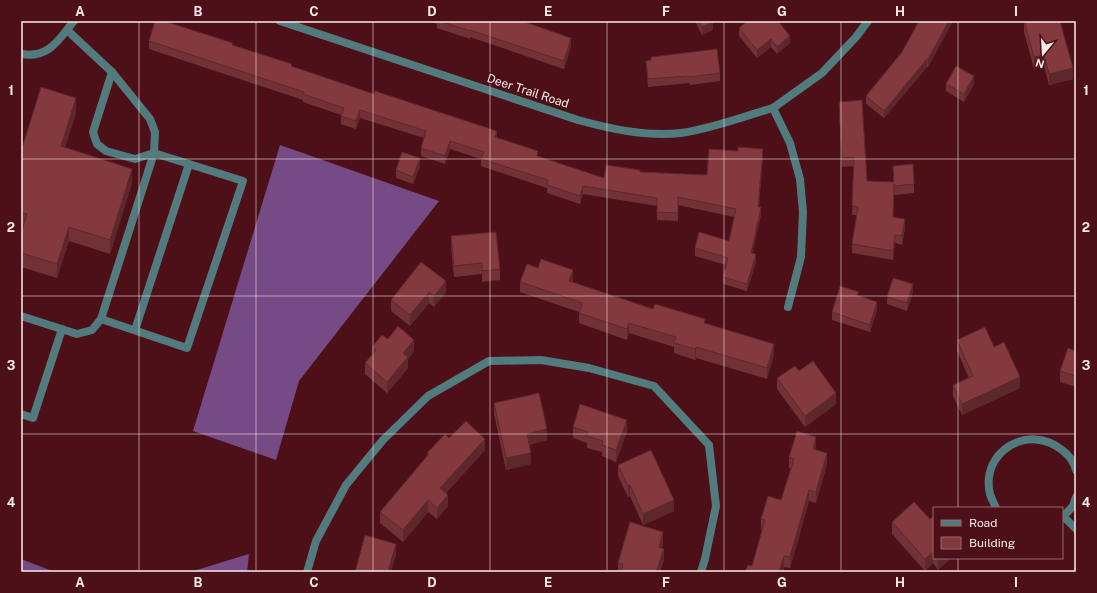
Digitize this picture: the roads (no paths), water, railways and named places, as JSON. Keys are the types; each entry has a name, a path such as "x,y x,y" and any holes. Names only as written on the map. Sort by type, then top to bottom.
{"street":[{"path":"21,54 38,54 51,48 74,21"},
{"name":"Deer Trail Road","path":"280,21 578,120 603,127 654,133 681,133 704,128 773,108 822,73 856,38 868,21"},
{"path":"21,316 78,334 92,330 101,319 154,153 155,132 150,119 112,72 67,30"},
{"path":"101,319 188,348 243,181 154,153 135,159 106,151 97,144 93,132 112,72"},
{"path":"773,108 790,143 800,179 803,212 801,257 788,307"},
{"path":"135,330 189,164"},
{"path":"21,414 33,418 62,329"},
{"path":"307,572 316,540 346,485 383,440 428,396 489,360 541,360 589,368 654,386 709,445 716,506 701,572"},
{"path":"996,507 990,494 989,479 993,464 1002,451 1014,443 1027,439 1042,439 1055,444 1066,453 1075,465 1076,470"},
{"path":"1076,497 1073,506 1063,518 1076,529"}]}
